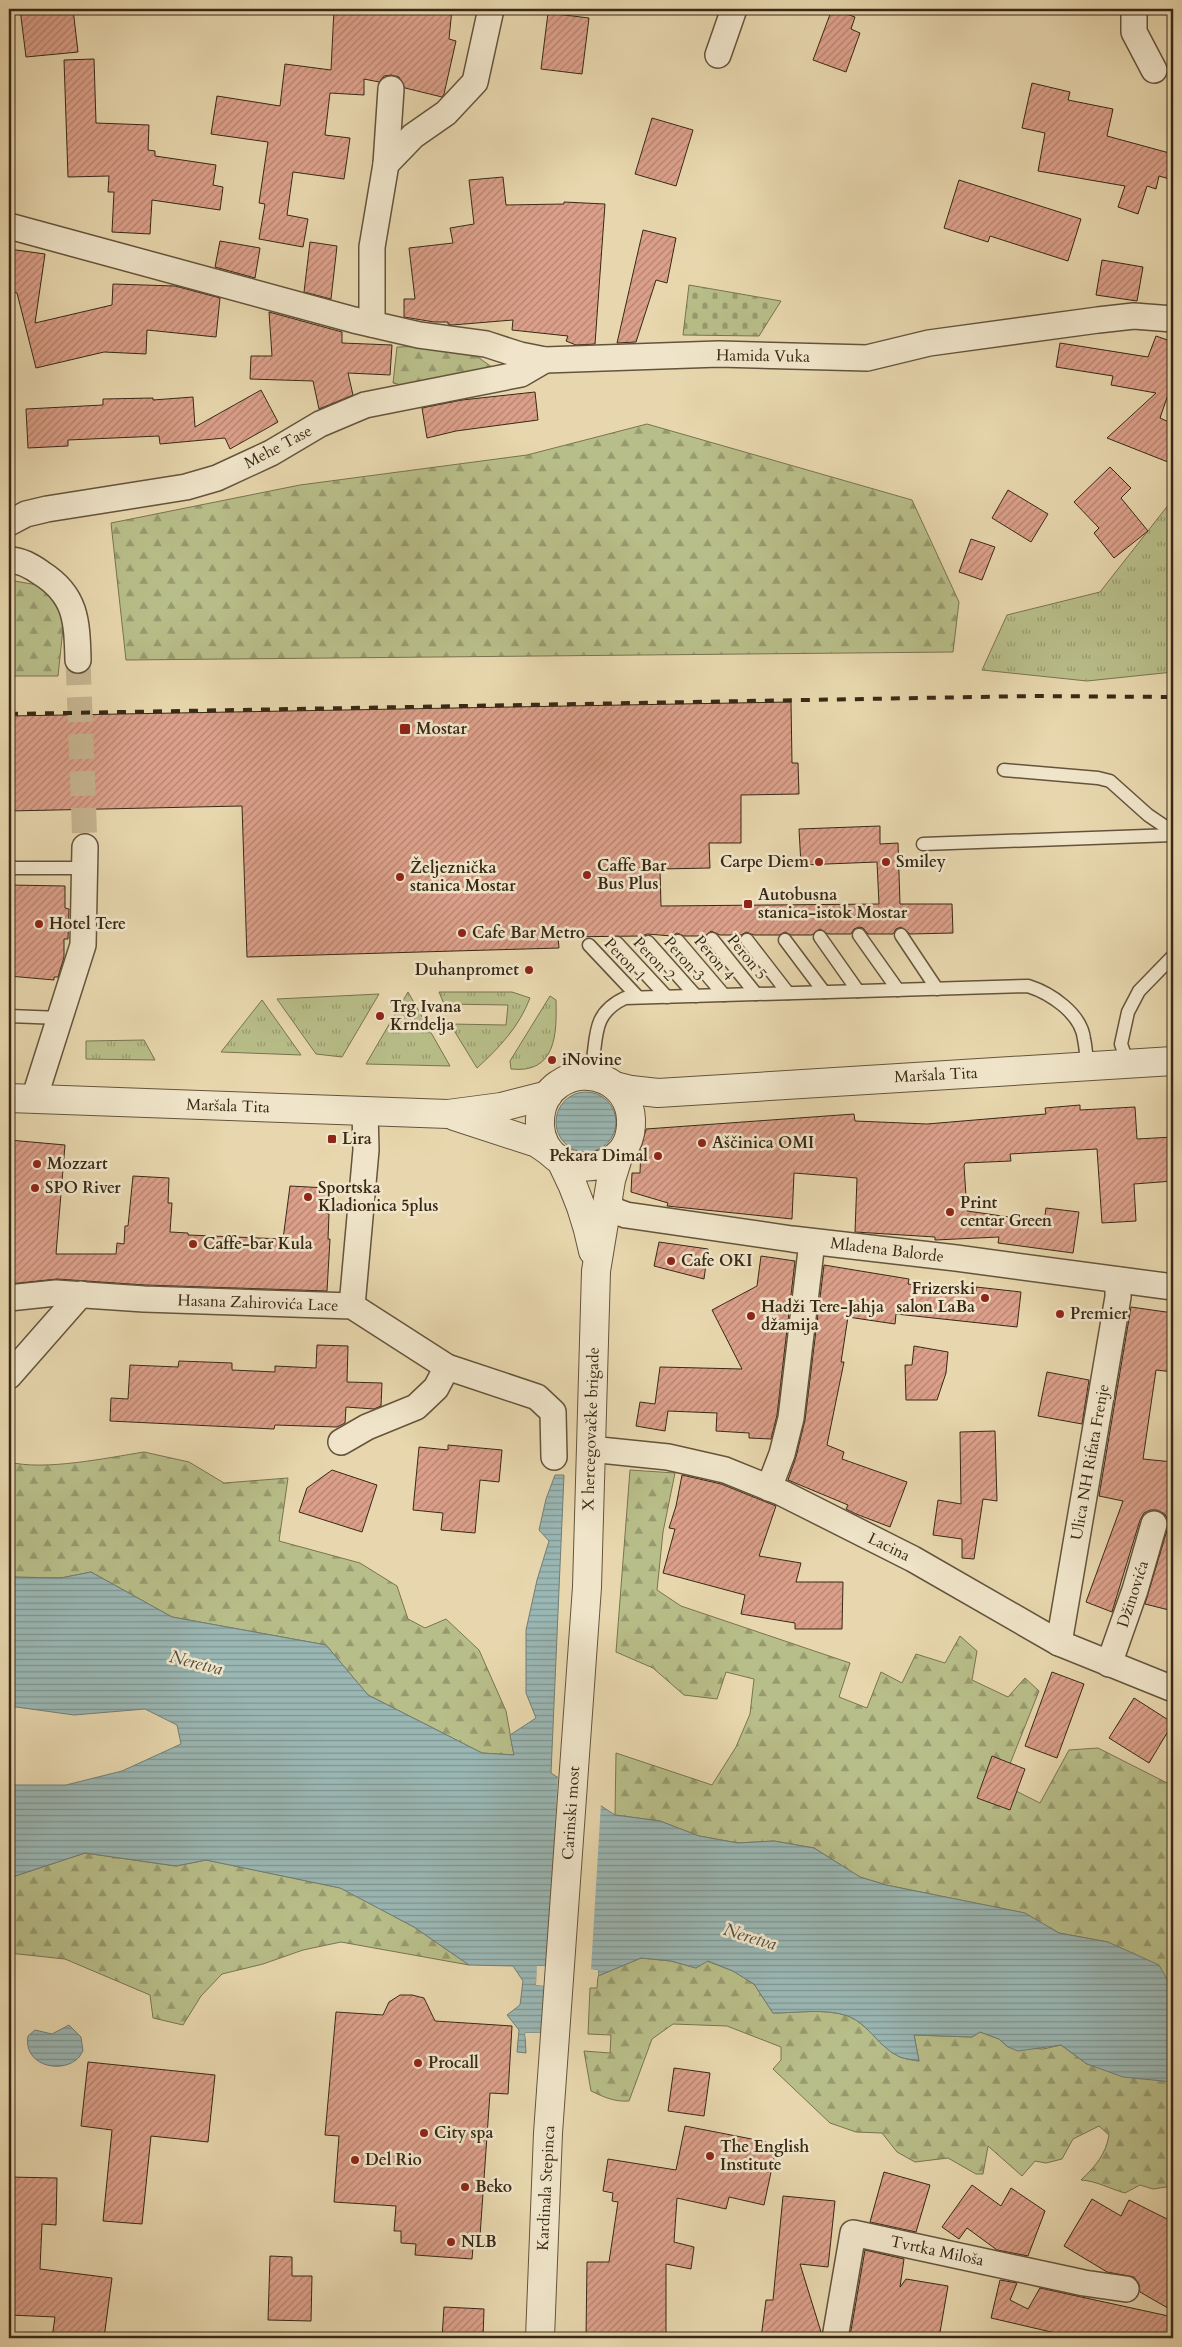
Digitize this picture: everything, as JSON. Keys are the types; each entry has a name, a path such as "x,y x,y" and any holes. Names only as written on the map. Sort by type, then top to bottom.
{"street":[{"path":"386,164 413,136 446,113 476,82 491,9"},
{"path":"718,54 734,9"},
{"path":"1134,9 1134,32 1154,70"},
{"path":"9,226 363,322 372,247 386,164 391,89"},
{"name":"Hamida Vuka","path":"363,322 419,335 486,344 520,355 545,360 719,354 867,358 929,343 1098,320 1134,316 1173,319"},
{"name":"Mehe Tase","path":"9,523 26,514 47,509 186,487 217,478 271,453 320,424 365,405 521,374 545,360"},
{"path":"9,560 18,560 57,583 70,600 77,627 78,660"},
{"path":"21,1099 60,1018 83,945 85,858"},
{"name":"Maršala Tita","path":"615,1086 658,1093 1173,1061"},
{"path":"578,1075 599,1077 615,1086 628,1105 632,1127 628,1142 619,1154 606,1163 592,1168 577,1167 556,1157 542,1139 539,1124 541,1109 548,1095 566,1079 578,1075"},
{"name":"Maršala Tita","path":"632,1127 659,1108 699,1091"},
{"name":"Maršala Tita","path":"21,1099 448,1114 501,1107 548,1095"},
{"path":"352,1306 366,1150 365,1110"},
{"name":"Maršala Tita","path":"448,1114 537,1143 556,1157"},
{"name":"X hercegovačke brigade","path":"587,1587 596,1271 612,1170 619,1154"},
{"name":"X hercegovačke brigade","path":"556,1157 587,1222 596,1271"},
{"name":"Mladena Balorde","path":"607,1200 615,1211 626,1214 812,1242 1173,1287"},
{"path":"769,1488 782,1454 791,1418 812,1242"},
{"name":"Ulica NH Rifata Frenje","path":"1058,1643 1118,1297 1118,1280"},
{"name":"Hasana Zahirovića Lace","path":"9,1298 56,1293 144,1299 352,1306 447,1367 538,1397 553,1412 554,1458"},
{"path":"9,1376 81,1294"},
{"path":"341,1442 367,1427 416,1408 436,1388 447,1367"},
{"name":"Lacina","path":"590,1449 687,1461 725,1470 769,1488 913,1559 1058,1643 1173,1689"},
{"name":"Džinovića","path":"1110,1664 1135,1590 1154,1524"},
{"name":"Carinski most","path":"555,2038 587,1587"},
{"name":"Kardinala Stepinca","path":"540,2338 548,2133 555,2038"},
{"name":"Tvrtka Miloša","path":"835,2338 853,2232 1084,2283 1126,2289"}],"lane":[{"path":"1004,770 1098,778 1110,782 1148,815 1173,833"},
{"path":"923,844 1173,833"},
{"path":"9,868 85,858"},
{"path":"859,935 898,990"},
{"path":"900,935 938,989"},
{"path":"820,937 858,991"},
{"name":"Peron 5","path":"712,939 756,994"},
{"path":"747,940 788,994"},
{"path":"785,940 824,992"},
{"name":"Peron 4","path":"678,941 724,995"},
{"name":"Peron 3","path":"648,942 696,996"},
{"name":"Peron 2","path":"616,943 667,997"},
{"name":"Peron 1","path":"589,945 638,997"},
{"path":"1128,1064 1121,1044 1128,1012 1139,991 1173,956"},
{"path":"590,1075 600,1018 612,1004 625,998 1028,986 1044,991 1058,1001 1078,1022 1084,1038 1088,1066"},
{"path":"9,1016 60,1018"}],"green space":[{"path":"689,285 781,301 759,336 683,335"},
{"path":"430,346 475,355 496,370 397,388 398,384 393,383 397,347"},
{"path":"647,424 912,500 959,602 953,652 126,660 111,523 300,485 527,455"},
{"path":"1173,499 1173,672 1087,681 982,670 1007,615 1100,592"},
{"path":"9,580 43,586 64,619 58,676 9,676"},
{"path":"408,992 450,1066 366,1064"},
{"path":"439,992 512,992 530,998 508,1036 477,1068 450,1024 506,1025 508,1005 444,1004"},
{"path":"379,994 342,1057 316,1054 277,999"},
{"path":"550,996 556,1000 556,1026 551,1049 537,1065 526,1069 511,1069 510,1061"},
{"path":"262,1000 301,1055 221,1052"},
{"path":"144,1040 155,1060 86,1059 86,1041"},
{"path":"144,1452 189,1462 224,1483 288,1478 279,1541 360,1563 397,1586 408,1619 425,1628 446,1619 479,1650 506,1711 514,1755 482,1753 368,1695 326,1645 172,1617 91,1572 61,1578 9,1577 9,1462 40,1465 58,1464"},
{"path":"630,1470 675,1473 663,1532 657,1590 681,1606 850,1663 839,1697 867,1708 881,1672 902,1683 916,1654 945,1663 960,1636 977,1651 972,1680 1008,1697 1025,1678 1039,1691 1002,1784 1040,1803 1069,1750 1098,1748 1173,1786 1173,1999 1171,1999 1168,1981 1108,1942 1059,1933 1024,1913 886,1885 860,1877 814,1848 774,1841 738,1843 699,1836 660,1821 615,1815 616,1753 712,1785 736,1747 750,1714 754,1679 726,1672 717,1699 684,1695 653,1668 616,1652"},
{"path":"85,1853 176,1866 206,1860 341,1888 414,1927 469,1965 341,1942 303,1950 263,1964 222,1974 201,1996 183,2025 153,2018 150,1995 65,1959 9,1953 9,1878"},
{"path":"641,1958 671,1961 696,1968 707,1961 733,1971 754,1984 773,2013 830,2012 848,2016 862,2025 886,2048 904,2058 919,2061 914,2035 972,2037 980,2032 999,2039 1008,2047 1043,2049 1061,2045 1087,2064 1173,2082 1173,2186 1153,2189 1140,2185 1125,2193 1098,2183 1081,2180 1099,2160 1108,2142 1109,2135 1099,2126 1073,2139 1062,2159 1046,2163 1035,2161 1022,2176 988,2146 983,2174 976,2174 948,2158 915,2162 897,2152 882,2133 856,2132 830,2123 773,2069 781,2060 781,2047 727,2026 673,2024 652,2039 629,2101 614,2100 600,2095 591,2091 584,2051 610,2053 611,2035 588,2034 590,1988 597,1988 598,1976"}],"water":[{"path":"580,1092 592,1092 603,1097 611,1105 616,1116 614,1134 603,1147 592,1152 580,1152 569,1147 561,1139 556,1128 556,1116 561,1105 569,1097"},
{"name":"Neretva","path":"555,1475 564,1475 551,1773 615,1815 660,1821 699,1836 738,1843 774,1841 814,1848 860,1877 886,1885 1025,1913 1059,1933 1108,1942 1159,1965 1168,1981 1171,1998 1173,1999 1173,2082 1123,2077 1087,2064 1061,2045 1018,2051 1008,2047 999,2039 980,2032 972,2037 914,2035 919,2061 900,2057 886,2048 862,2025 848,2016 830,2012 773,2013 754,1984 733,1971 708,1961 696,1968 671,1961 641,1958 598,1976 598,1970 538,1966 536,1985 545,1986 541,2033 525,2033 526,2053 517,2052 519,2030 507,2015 520,2005 523,1981 513,1966 469,1965 414,1927 340,1888 206,1860 176,1866 85,1853 9,1878 9,1785 66,1785 122,1771 181,1744 177,1725 145,1709 74,1715 9,1706 9,1577 61,1578 91,1572 172,1617 326,1645 368,1695 482,1753 514,1755 510,1735 536,1718 526,1693 526,1630 537,1580 549,1541 539,1530 546,1499"},
{"path":"69,2025 81,2037 83,2051 78,2058 69,2064 60,2066 43,2064 36,2060 28,2046 28,2036 35,2030 52,2034"}],"pier":[{"path":"558,1775 601,1803 591,1969 598,1970 598,1978 596,1973 540,1969 538,1983 546,1984 542,2035 527,2036 527,2047 525,2033 541,2033 545,1986 536,1985 537,1966 547,1966"}],"building":[{"path":"20,9 73,9 78,52 26,57"},
{"path":"334,9 452,9 449,39 456,41 444,94 442,97 405,88 399,77 391,75 384,76 379,82 364,79 364,95 330,93 325,135 350,138 344,179 293,172 287,215 308,219 303,247 259,239 265,204 259,203 268,142 211,134 217,96 280,106 285,64 331,70"},
{"path":"832,9 855,17 851,29 860,33 846,72 813,60"},
{"path":"548,13 589,18 582,74 541,69"},
{"path":"94,59 96,123 149,125 148,150 155,151 155,156 216,165 213,185 223,187 220,210 152,200 150,234 112,232 114,192 108,192 109,176 68,177 64,60"},
{"path":"1032,83 1070,92 1068,100 1113,109 1107,136 1173,154 1173,180 1159,176 1156,189 1147,186 1138,214 1118,207 1125,186 1038,171 1045,133 1022,128"},
{"path":"652,118 693,130 676,186 635,174"},
{"path":"503,177 506,205 564,204 564,202 605,204 595,344 576,345 566,341 568,336 512,330 513,320 452,325 448,324 448,322 434,322 404,317 404,299 415,299 409,248 453,243 450,228 474,224 469,180"},
{"path":"959,180 1081,219 1068,261 990,236 988,242 944,228"},
{"path":"643,230 676,238 667,283 656,280 636,342 617,343"},
{"path":"220,241 260,248 255,278 215,267"},
{"path":"310,242 337,246 331,299 304,292"},
{"path":"9,249 45,254 35,323 112,305 113,284 175,286 220,298 216,337 147,330 146,354 104,352 36,368 17,293 9,291"},
{"path":"1102,260 1143,267 1137,301 1096,295"},
{"path":"269,312 342,332 342,343 392,345 390,375 348,373 353,395 319,409 313,381 250,379 251,356 272,356"},
{"path":"1156,336 1173,342 1173,380 1160,418 1173,424 1173,464 1107,438 1156,393 1111,385 1113,376 1056,367 1060,343 1148,357"},
{"path":"261,390 278,422 230,449 225,438 160,444 159,436 68,440 68,446 28,448 26,409 103,405 103,399 153,398 153,400 193,397 195,427"},
{"path":"535,392 538,420 456,431 427,438 422,408 462,400"},
{"path":"1110,467 1131,488 1121,498 1148,531 1114,558 1094,533 1099,528 1074,502"},
{"path":"1008,490 1048,514 1031,542 992,518"},
{"path":"971,539 995,547 982,580 959,572"},
{"path":"791,702 792,763 798,763 799,794 741,795 741,843 709,843 710,868 660,869 661,906 879,904 877,862 801,865 799,829 880,826 880,844 898,843 900,904 952,904 953,933 910,934 901,927 896,929 893,934 868,934 863,928 859,927 854,929 851,934 828,934 820,929 812,935 791,935 785,932 779,935 754,935 746,932 741,935 720,935 711,931 705,936 684,936 677,933 672,936 647,934 642,936 558,937 559,948 247,957 242,806 9,811 9,716"},
{"name":"Hotel Tere","path":"9,885 65,886 65,908 69,909 68,939 64,939 64,957 58,977 54,977 54,980 9,976"},
{"path":"1080,1105 1080,1110 1135,1107 1137,1139 1173,1137 1173,1181 1134,1184 1136,1221 1102,1223 1097,1149 1010,1154 1011,1161 965,1163 964,1166 967,1211 1044,1222 1046,1208 1079,1212 1073,1253 998,1243 999,1237 935,1240 935,1237 855,1232 857,1178 794,1173 792,1219 667,1206 668,1203 631,1192 632,1173 640,1173 641,1148 646,1129 854,1114 855,1121 927,1124 1046,1114 1045,1108"},
{"path":"9,1140 65,1145 56,1254 116,1254 117,1243 124,1244 125,1226 128,1226 133,1176 169,1178 168,1203 172,1203 170,1232 188,1233 188,1235 283,1239 290,1186 327,1188 325,1213 329,1214 328,1239 330,1239 327,1291 145,1285 57,1279 9,1284"},
{"path":"659,1242 708,1249 704,1279 654,1266"},
{"path":"761,1256 795,1261 777,1415 771,1439 749,1438 749,1433 716,1431 717,1413 668,1411 665,1431 636,1426 640,1402 655,1404 660,1367 742,1369 712,1310 757,1286"},
{"path":"824,1265 909,1279 908,1284 976,1291 976,1287 1021,1292 1017,1327 896,1314 895,1324 848,1317 841,1362 844,1362 827,1445 844,1452 842,1459 907,1482 890,1527 856,1514 846,1509 848,1505 788,1480 805,1420"},
{"path":"1131,1307 1173,1313 1173,1372 1156,1370 1143,1459 1173,1462 1173,1611 1145,1604 1168,1527 1165,1514 1157,1510 1150,1510 1144,1513 1140,1520 1112,1612 1086,1602 1123,1501 1099,1496"},
{"path":"317,1345 348,1346 347,1382 382,1383 381,1406 374,1409 346,1407 345,1423 337,1427 275,1425 274,1429 110,1421 111,1398 128,1399 130,1365 178,1367 179,1361 232,1363 232,1370 275,1372 275,1366 316,1368"},
{"path":"914,1346 948,1352 946,1373 937,1400 906,1400 905,1365 912,1365"},
{"path":"1047,1372 1089,1380 1082,1424 1038,1416"},
{"path":"995,1431 997,1501 983,1499 974,1559 962,1558 962,1539 933,1535 938,1500 961,1504 960,1432"},
{"path":"448,1445 502,1450 499,1482 480,1480 475,1533 441,1530 443,1513 413,1510 419,1447 448,1450"},
{"path":"332,1470 377,1485 362,1532 299,1512 307,1488"},
{"path":"682,1475 721,1484 776,1506 759,1556 801,1563 796,1582 843,1582 842,1629 795,1629 795,1623 741,1614 745,1595 663,1573 675,1529 669,1528 676,1506"},
{"path":"1052,1672 1084,1684 1057,1758 1025,1746"},
{"path":"1134,1698 1173,1723 1149,1763 1109,1738"},
{"path":"992,1756 1025,1769 1010,1810 977,1798"},
{"path":"400,1995 424,1998 435,2021 512,2026 508,2094 490,2093 480,2236 474,2235 472,2259 415,2255 416,2244 401,2243 401,2231 394,2231 396,2206 334,2202 339,2136 325,2135 336,2012 383,2015 389,2002"},
{"path":"88,2062 215,2075 208,2142 151,2136 142,2224 103,2221 112,2130 81,2126"},
{"path":"674,2068 710,2073 704,2116 668,2111"},
{"path":"685,2126 777,2144 764,2205 729,2197 726,2209 677,2198 674,2242 694,2247 691,2269 666,2264 666,2338 586,2338 587,2262 609,2262 618,2202 612,2201 613,2193 603,2191 608,2159 676,2170"},
{"path":"884,2172 930,2185 916,2232 870,2222"},
{"path":"9,2177 57,2178 56,2225 42,2224 40,2269 112,2278 104,2338 52,2338 55,2317 9,2315"},
{"path":"972,2185 1001,2206 1011,2188 1045,2211 1028,2256 997,2250 967,2228 959,2239 942,2227"},
{"path":"783,2196 835,2201 828,2267 800,2264 821,2332 821,2338 761,2338 766,2300 773,2300"},
{"path":"1092,2199 1121,2216 1129,2200 1173,2222 1173,2311 1140,2292 1139,2284 1134,2277 1107,2272 1064,2246"},
{"path":"865,2250 904,2259 900,2287 906,2279 948,2286 939,2338 861,2338 850,2336"},
{"path":"270,2256 292,2257 292,2276 312,2276 311,2321 268,2320"},
{"path":"1000,2280 1017,2283 1010,2300 1028,2309 1040,2288 1173,2317 1173,2338 1077,2338 991,2318"},
{"path":"444,2307 484,2309 483,2338 442,2338"}],"tunnel":[{"path":"78,660 85,847"}],"railway":[{"path":"9,714 1033,696 1173,697"}],"place":[{"name":"Mostar","path":"405,729"},
{"name":"Carpe Diem","path":"819,862"},
{"name":"Smiley","path":"886,862"},
{"name":"Caffe Bar Bus Plus","path":"587,875"},
{"name":"Željeznička stanica Mostar","path":"400,877"},
{"name":"Autobusna stanica-istok Mostar","path":"748,904"},
{"name":"Hotel Tere","path":"39,924"},
{"name":"Cafe Bar Metro","path":"462,933"},
{"name":"Duhanpromet","path":"529,970"},
{"name":"Trg Ivana Krndelja","path":"380,1016"},
{"name":"iNovine","path":"552,1060"},
{"name":"Lira","path":"332,1139"},
{"name":"Aščinica OMI","path":"702,1143"},
{"name":"Pekara Dimal","path":"658,1156"},
{"name":"Mozzart","path":"37,1164"},
{"name":"SPO River","path":"35,1188"},
{"name":"Sportska Kladionica 5plus","path":"308,1197"},
{"name":"Print centar Green","path":"950,1212"},
{"name":"Caffe-bar Kula","path":"193,1244"},
{"name":"Cafe OKI","path":"671,1261"},
{"name":"Frizerski salon LaBa","path":"985,1298"},
{"name":"Premier","path":"1060,1314"},
{"name":"Hadži Tere-Jahja džamija","path":"751,1316"},
{"name":"Procall","path":"418,2063"},
{"name":"City spa","path":"424,2133"},
{"name":"The English Institute","path":"710,2156"},
{"name":"Del Rio","path":"355,2160"},
{"name":"Beko","path":"465,2187"},
{"name":"NLB","path":"451,2242"}]}
